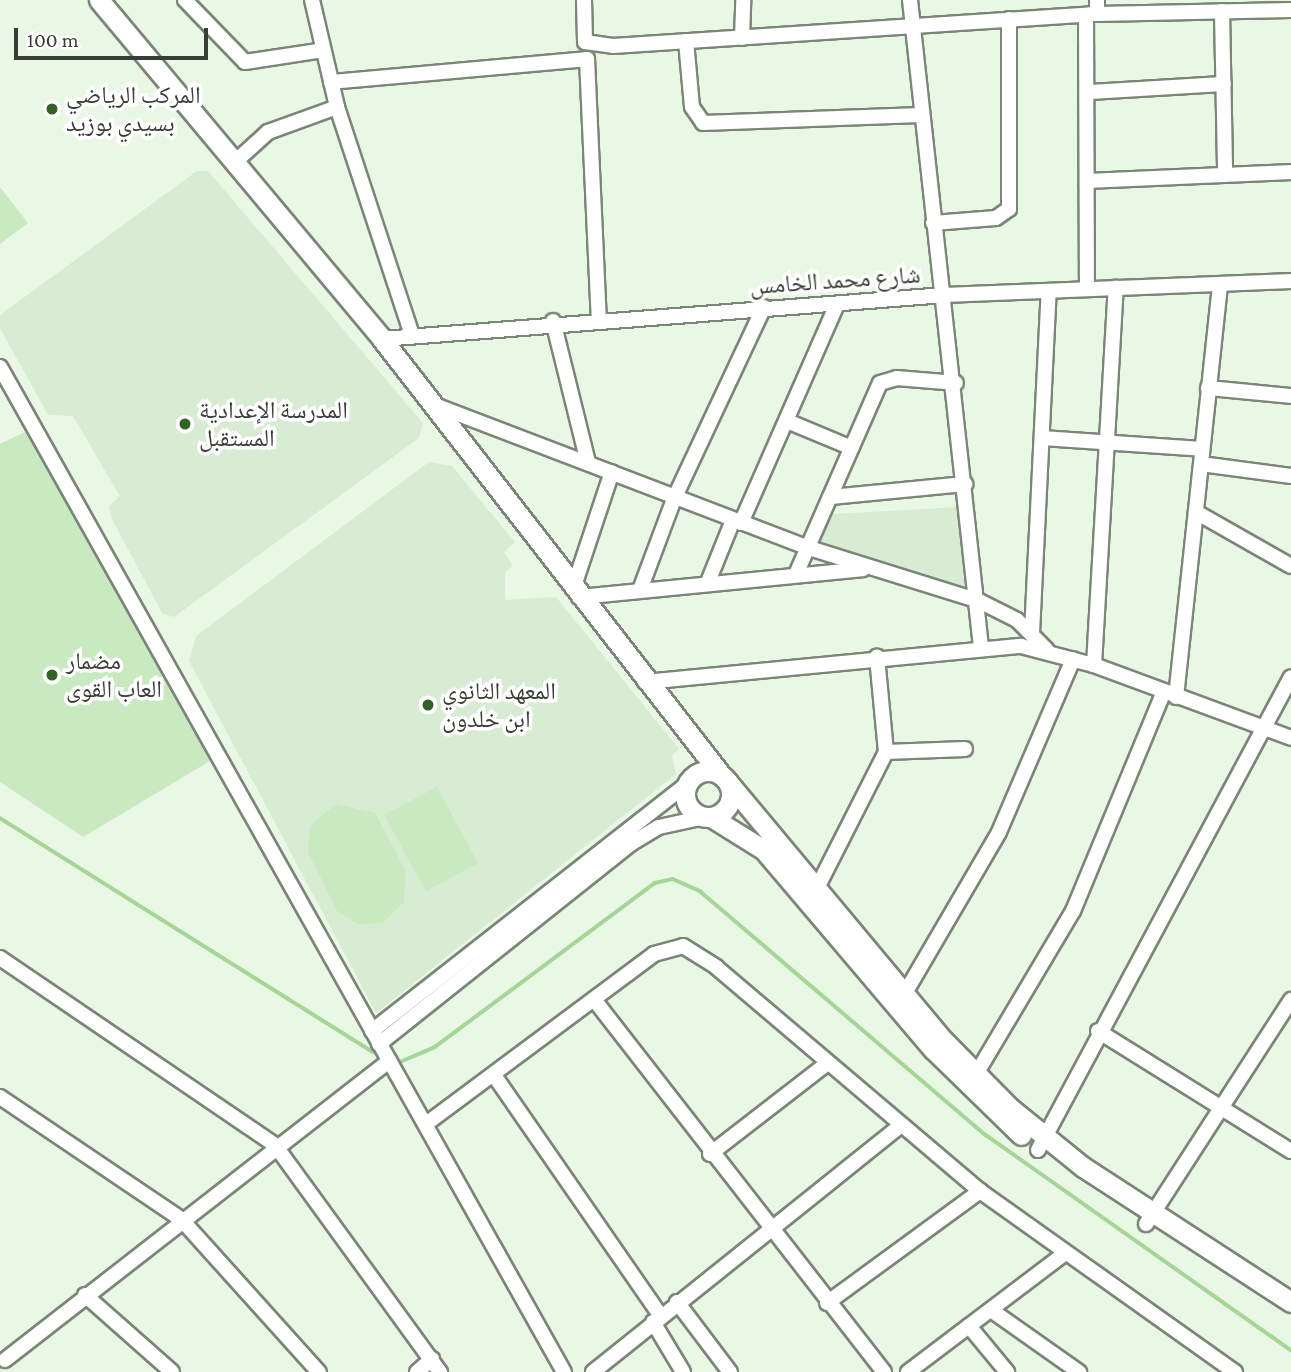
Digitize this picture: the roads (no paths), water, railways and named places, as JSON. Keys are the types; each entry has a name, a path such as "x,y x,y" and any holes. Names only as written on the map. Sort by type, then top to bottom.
{"street":[{"path":"99,0 382,339 645,682 816,890 900,1000"},
{"path":"185,0 245,62 323,50"},
{"path":"312,0 337,107 412,335"},
{"path":"584,0 599,319"},
{"path":"743,0 743,38"},
{"path":"911,0 920,115 956,383 979,601 981,647"},
{"path":"585,41 743,38 1009,19 1093,10 1291,10"},
{"path":"1087,289 1088,92 1093,10"},
{"path":"1222,11 1224,172"},
{"path":"933,223 996,218 1009,209 1009,19"},
{"path":"686,41 692,107 707,124 920,115"},
{"path":"331,82 587,59"},
{"path":"1088,92 1224,84"},
{"path":"235,162 268,132 337,107"},
{"path":"1088,181 1224,172 1291,172"},
{"name":"شارع محمد الخامس","path":"382,339 553,321 945,295 1291,281"},
{"path":"971,1081 1073,911 1170,694 1196,512 1220,284"},
{"path":"1094,665 1110,443 1116,288"},
{"path":"1032,633 1049,291"},
{"path":"708,582 787,421 837,304"},
{"path":"640,590 674,499 764,307"},
{"path":"553,321 588,462"},
{"path":"0,367 564,1372"},
{"path":"797,572 806,547 884,380 956,383"},
{"path":"1208,388 1291,396"},
{"path":"429,403 588,462 674,499 806,547 979,601 1032,633 1046,650"},
{"path":"787,421 852,448"},
{"path":"1042,438 1110,443 1202,456 1291,476"},
{"path":"576,593 612,472"},
{"path":"830,496 965,484"},
{"path":"1196,512 1291,566"},
{"path":"576,593 640,590 797,572 872,568"},
{"path":"645,682 981,647 1046,650 1094,665 1291,738"},
{"path":"816,890 886,752 877,656"},
{"path":"900,1000 999,832 1073,659"},
{"path":"1041,1144 1098,1031 1291,677"},
{"path":"682,728 693,757 687,803 764,850 971,1081 1041,1144 1291,1317"},
{"path":"886,752 965,749"},
{"path":"376,1037 690,780 702,772 724,779"},
{"path":"376,1037 632,843 659,827 708,817 729,803 724,779"},
{"path":"425,1124 496,1078 654,954 683,946 716,967 898,1127 980,1191 1064,1254 1235,1372"},
{"path":"0,958 275,1145 440,1372"},
{"path":"1149,1219 1223,1110 1291,1000"},
{"path":"596,1002 766,1228 884,1372"},
{"path":"1098,1031 1291,1151"},
{"path":"6,1363 85,1295 181,1219 388,1061"},
{"path":"710,1154 825,1065"},
{"path":"496,1078 657,1319 683,1372"},
{"path":"0,1097 181,1219 319,1372"},
{"path":"593,1372 766,1228 898,1127"},
{"path":"827,1303 980,1191"},
{"path":"1149,1219 1291,1302"},
{"path":"908,1372 1064,1254"},
{"path":"85,1295 172,1372"},
{"path":"677,1302 730,1372"},
{"path":"991,1310 1079,1372"},
{"path":"969,1326 1007,1372"},
{"path":"416,1372 432,1359"}],"waterway":[{"path":"0,818 373,1052"},
{"path":"400,1062 435,1047 655,883 673,879 700,891 986,1135 1291,1350"}],"place":[{"name":"المركب الرياضي بسيدي بوزيد","path":"52,109"},
{"name":"المدرسة الإعدادية المستقبل","path":"185,424"},
{"name":"مضمار العاب القوى","path":"52,675"},
{"name":"المعهد الثانوي ابن خلدون","path":"428,705"}]}
